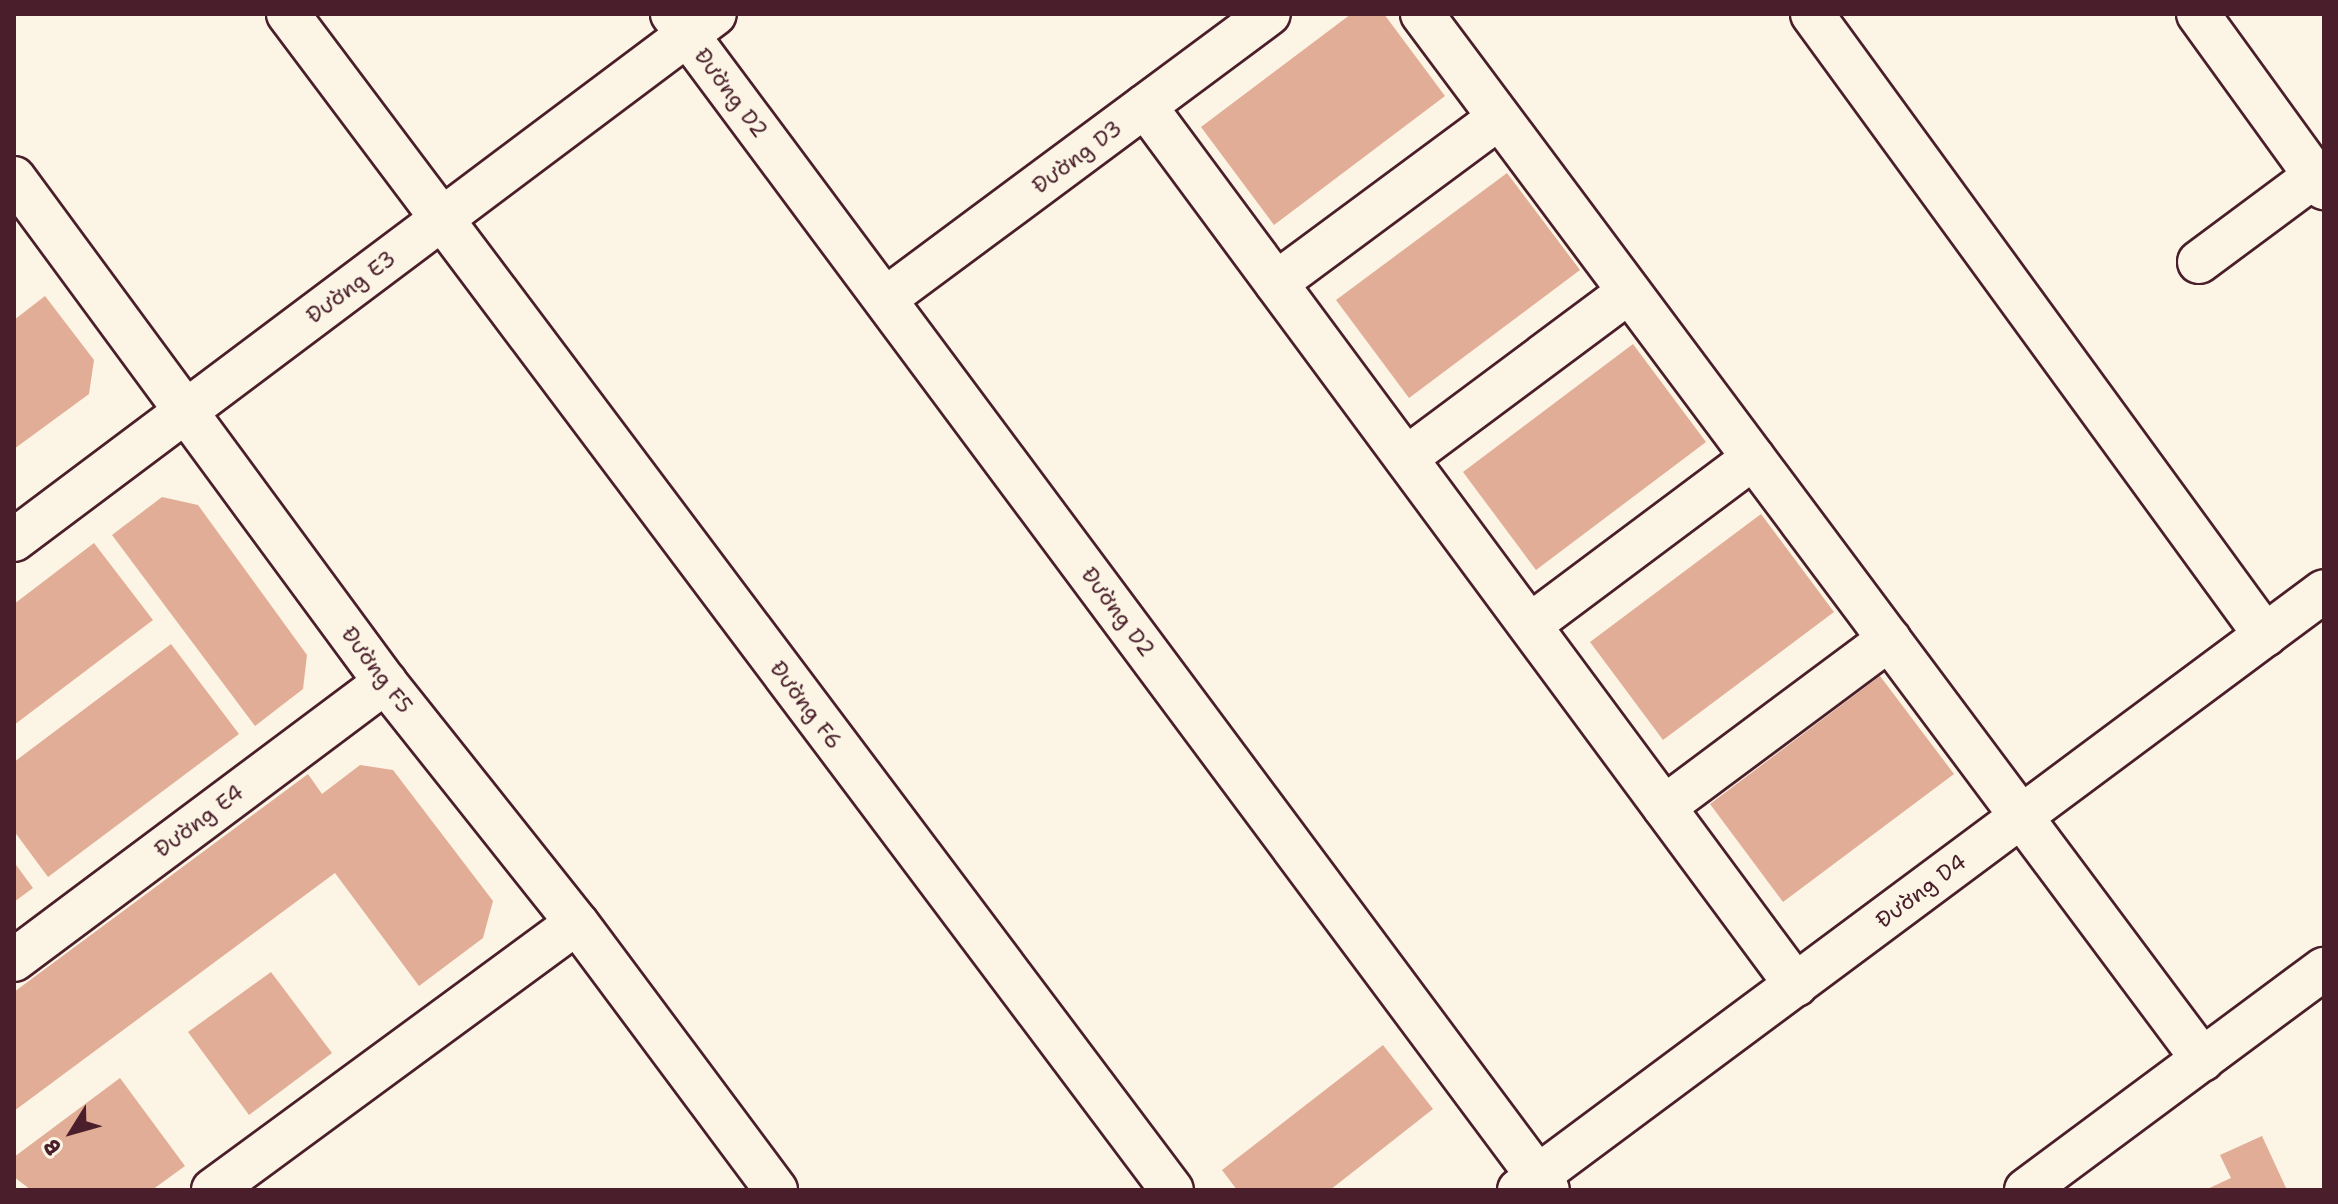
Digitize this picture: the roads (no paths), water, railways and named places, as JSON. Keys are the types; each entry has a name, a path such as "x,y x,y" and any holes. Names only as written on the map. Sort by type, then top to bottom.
{"street":[{"name":"Đường F6","path":"288,14 439,221 1172,1190"},
{"name":"Đường D3","path":"885,299 1269,14"},
{"path":"1422,14 2203,1060"},
{"path":"1812,14 2265,635"},
{"path":"2198,14 2320,182 2199,262"},
{"name":"Đường E3","path":"14,540 439,221 692,21"},
{"name":"Đường D2","path":"692,21 885,299 1535,1185"},
{"path":"1145,106 1796,985"},
{"path":"1276,283 1499,118"},
{"name":"Đường F5","path":"14,178 385,682 577,923 776,1190"},
{"path":"1406,458 1629,292"},
{"path":"1530,625 1753,458"},
{"name":"Đường D4","path":"1535,1185 1796,985 2324,591"},
{"path":"1664,807 1889,639"},
{"name":"Đường E4","path":"14,960 385,682"},
{"path":"213,1190 577,923"},
{"path":"2026,1190 2324,969"}]}
